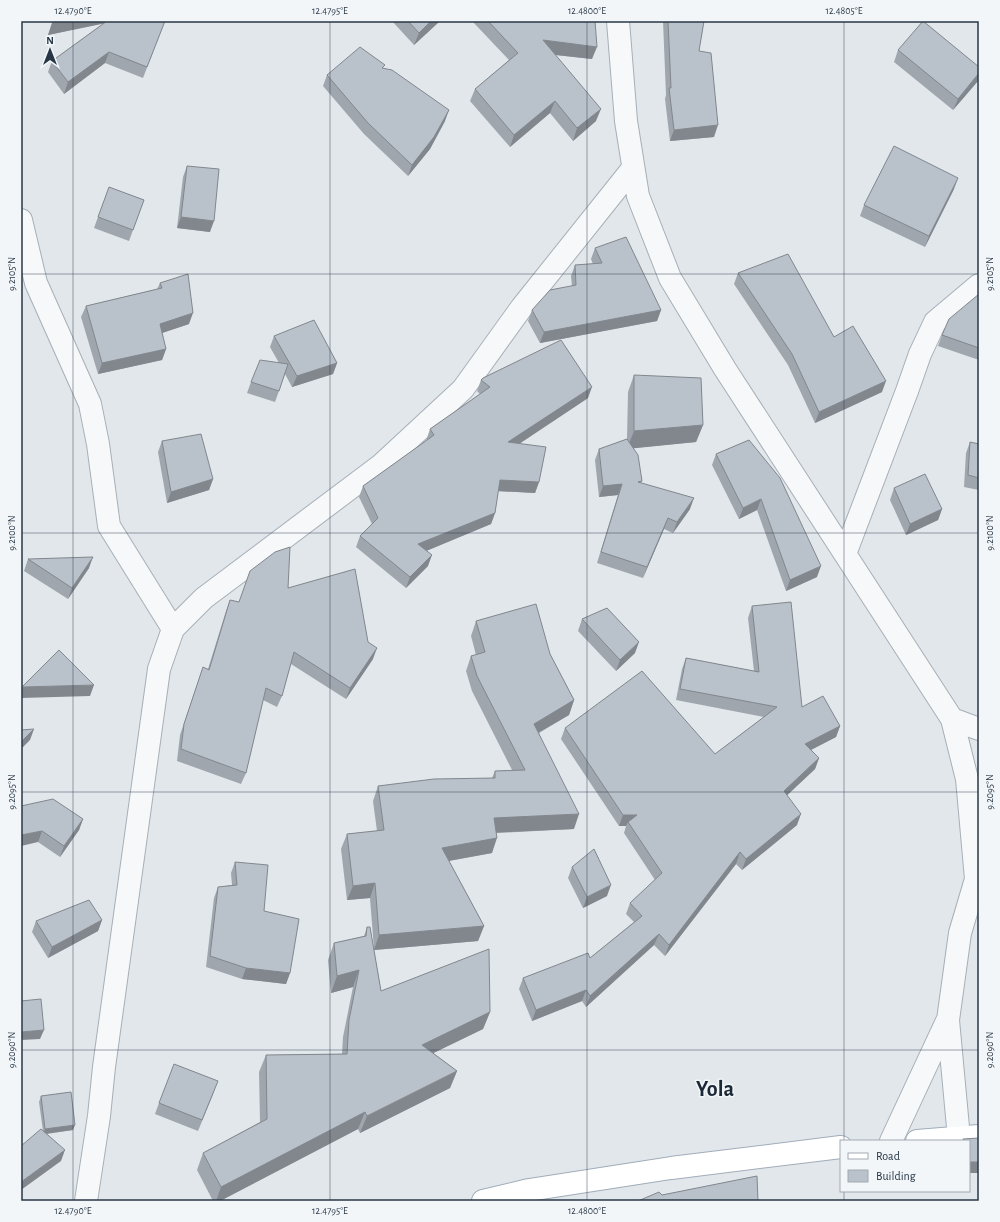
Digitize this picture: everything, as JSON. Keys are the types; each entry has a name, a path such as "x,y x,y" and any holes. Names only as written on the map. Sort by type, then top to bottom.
{"main road":[{"path":"930,1140 969,1137"},
{"path":"483,1201 529,1190 671,1168 840,1147"}],"street":[{"path":"618,21 626,121 638,196 670,278 725,369 952,719 967,779 978,878 960,933 948,1020 891,1140"},
{"path":"86,1201 100,1116 104,1066 159,669 173,629 204,598 381,465 463,389 522,307 634,168"},
{"path":"21,220 36,283 90,404 98,444 109,526 173,629"},
{"path":"846,554 923,347 936,322 979,285"},
{"path":"952,719 979,729"},
{"path":"948,1020 969,1137"}],"building":[{"path":"107,21 165,21 147,67 109,52 68,82 52,61"},
{"path":"408,21 431,21 419,33"},
{"path":"488,21 595,21 597,47 543,40 601,109 577,128 555,101 514,135 475,89 518,53"},
{"path":"668,21 704,21 699,51 711,53 718,125 674,130 669,88 671,88"},
{"path":"923,21 979,67 979,73 958,99 898,50"},
{"path":"360,47 385,65 382,68 392,70 449,110 434,137 412,165 368,123 327,75"},
{"path":"894,146 958,178 929,236 864,205"},
{"path":"187,166 219,169 214,221 181,217"},
{"path":"109,187 144,200 133,230 98,217"},
{"path":"626,237 661,310 544,332 532,310 550,290 576,285 575,265 602,263 595,248"},
{"path":"788,254 834,337 853,326 886,381 819,412 792,354 738,273"},
{"path":"188,274 193,313 160,324 166,349 102,363 86,306 162,288 160,283"},
{"path":"979,294 979,348 942,335 949,319"},
{"path":"314,320 337,363 297,376 274,336"},
{"path":"561,340 592,387 508,442 546,447 539,482 500,480 495,513 418,544 432,555 410,577 360,536 378,518 363,486 434,435 430,429 490,387 481,380 483,378"},
{"path":"260,360 288,364 279,391 251,382"},
{"path":"634,375 701,378 703,425 634,431"},
{"path":"201,434 213,479 171,492 162,441"},
{"path":"627,439 638,455 642,481 638,482 694,498 677,522 668,518 647,567 601,552 622,484 603,486 599,449"},
{"path":"749,440 780,478 821,566 790,580 761,499 743,508 716,454"},
{"path":"970,442 979,444 979,478 968,475"},
{"path":"925,474 942,509 910,524 894,488"},
{"path":"290,547 288,588 355,569 368,642 377,648 350,688 294,652 282,696 266,688 246,773 181,749 184,724 203,667 209,670 230,600 239,602 250,571 275,552"},
{"path":"93,557 72,588 28,559"},
{"path":"791,602 802,707 823,696 840,726 805,744 819,758 784,791 801,814 746,859 740,852 669,945 659,934 590,996 586,990 536,1010 523,978 588,953 590,958 642,916 630,903 662,873 628,822 637,815 623,815 565,728 642,671 715,754 777,707 680,689 686,658 759,672 752,606"},
{"path":"536,604 550,654 574,700 534,724 579,814 494,818 497,838 442,848 484,926 379,935 375,883 353,886 347,834 384,830 378,786 434,779 495,778 495,771 525,770 477,676 471,656 485,652 476,621"},
{"path":"607,608 639,642 620,660 582,619"},
{"path":"59,650 94,685 22,687"},
{"path":"34,729 21,742 21,730"},
{"path":"53,799 83,819 64,846 42,831 21,835 21,806"},
{"path":"594,849 611,885 587,897 572,867"},
{"path":"235,862 268,865 264,911 299,919 290,973 246,968 210,956 218,887 237,885"},
{"path":"89,900 102,920 52,947 36,921"},
{"path":"367,927 370,927 381,991 489,949 490,1012 422,1045 457,1071 367,1116 365,1112 221,1187 203,1153 267,1119 266,1055 347,1054 349,1020 359,970 337,976 334,943 366,936"},
{"path":"41,999 44,1030 21,1032 21,1001"},
{"path":"174,1064 218,1081 202,1120 159,1103"},
{"path":"71,1092 75,1125 45,1129 41,1096"},
{"path":"41,1129 65,1150 21,1182 21,1146"},
{"path":"979,1138 979,1162 970,1162 970,1140 963,1139"},
{"path":"757,1176 758,1201 638,1201 659,1192 662,1195"}],"district":[{"name":"Yola","path":"715,1089"}]}
